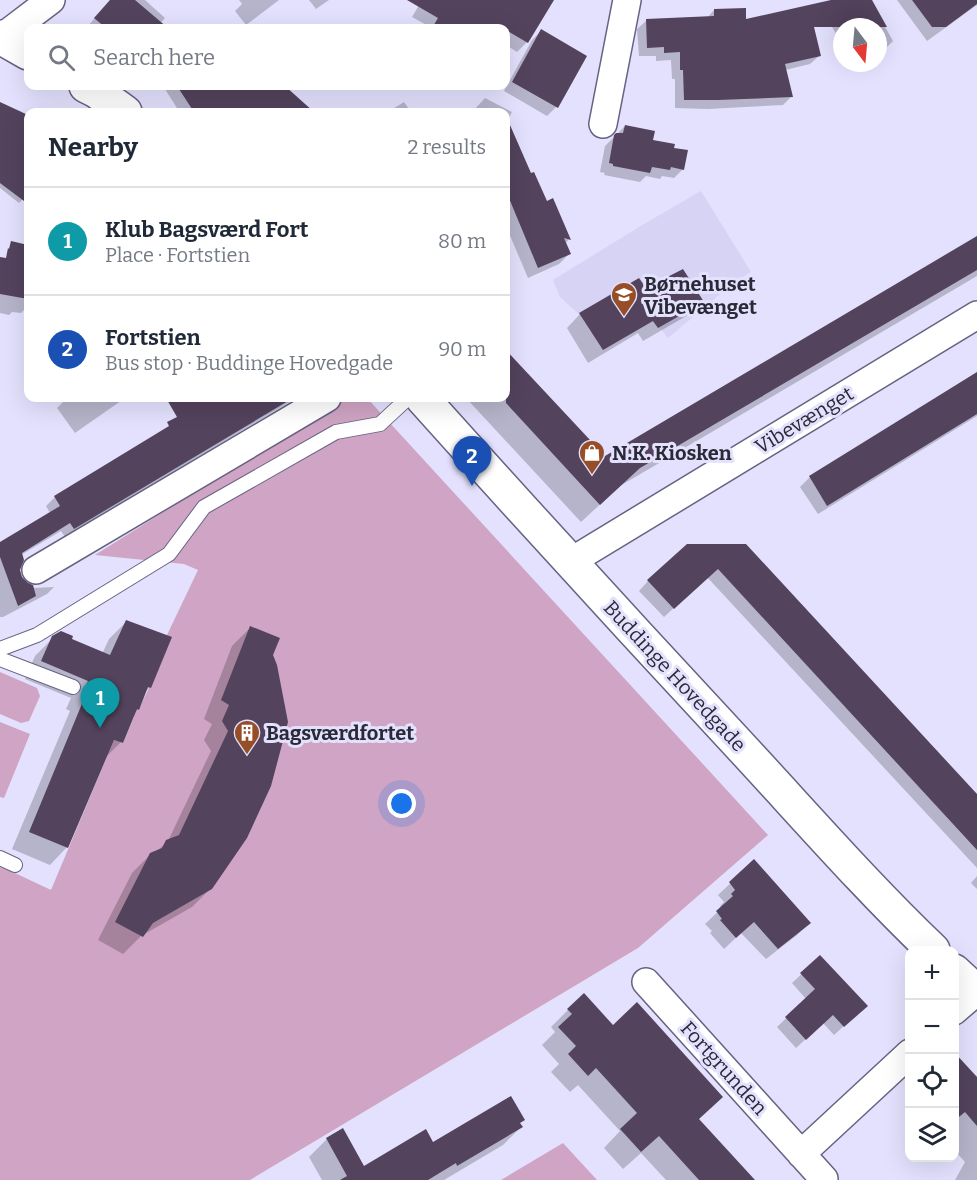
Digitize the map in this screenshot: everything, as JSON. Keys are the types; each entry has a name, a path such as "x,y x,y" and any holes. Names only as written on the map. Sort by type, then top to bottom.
{"street":[{"path":"24,51 0,38 51,0"},
{"path":"603,124 627,0"},
{"path":"94,90 119,108"},
{"name":"Vibevænget","path":"570,562 977,315"},
{"path":"36,570 320,402"},
{"name":"Buddinge Hovedgade","path":"426,402 570,562 928,946"},
{"name":"Fortgrunden","path":"646,981 824,1179"},
{"path":"801,1154 908,1054"}],"lane":[{"path":"0,649 37,635 169,554 204,507 336,432 380,424 404,402"},
{"path":"0,659 74,687"},
{"path":"0,858 15,865"}],"shaded area":[{"path":"701,191 751,272 732,284 668,338 652,321 603,350 582,317 560,297 553,280"},
{"path":"339,402 371,402 768,835 638,948 250,1180 0,1180 0,866 51,890 114,740 123,743 134,717 133,707 139,709 160,665 167,635 198,570 184,564 95,555"},
{"path":"0,672 37,688 40,696 29,721 21,723 0,714"},
{"path":"0,722 30,734 4,798 0,797"},
{"path":"563,1143 597,1180 501,1180"}],"building":[{"path":"110,0 135,0 163,24 101,24 94,18"},
{"path":"407,0 554,0 528,43 510,32 510,24 434,24 438,18"},
{"path":"831,0 872,0 882,18 833,18 833,27 814,27 821,56 785,64 793,97 684,100 680,52 664,53 664,47 647,48 646,19 714,16 714,9 746,8 746,19"},
{"path":"912,0 977,0 977,4 946,27 932,27"},
{"path":"541,29 587,56 558,108 512,82"},
{"path":"180,90 289,90 310,108 191,108"},
{"path":"0,102 24,113 24,201 0,183"},
{"path":"510,125 531,173 534,172 547,201 553,198 571,240 564,238 571,254 538,268 510,201"},
{"path":"625,125 655,131 653,140 675,144 674,148 688,150 684,170 652,167 650,173 613,166 609,163 614,135 623,133"},
{"path":"977,236 977,270 640,468 600,505 506,403 510,402 510,354 605,456"},
{"path":"11,241 24,244 24,298 0,294 0,257 6,258"},
{"path":"683,269 704,302 658,328 653,321 603,350 579,313 639,278 646,288"},
{"path":"977,372 977,414 827,506 809,476"},
{"path":"168,402 286,402 74,529 70,523 22,553 24,560 20,570 22,577 33,585 36,596 18,606 0,557 0,542 60,506 54,496 169,426 167,422 177,417"},
{"path":"687,544 746,544 977,794 977,850 718,569 674,609 647,580"},
{"path":"126,620 172,637 151,688 148,687 123,743 114,740 68,848 29,832 86,694 83,692 88,681 41,661 52,636 61,631 73,636 72,639 110,655"},
{"name":"Bagsværdfortet","path":"250,626 280,638 273,655 288,722 271,786 247,838 212,889 153,923 143,937 115,922 150,853 162,848 166,840 179,835 228,731 222,721 229,705 221,700"},
{"path":"754,859 811,923 778,949 754,922 736,938 720,920 722,919 716,911 733,896 731,894 735,890 729,882"},
{"path":"820,955 868,1006 844,1027 833,1015 806,1040 785,1017 815,989 800,973"},
{"path":"584,993 613,1025 637,1002 723,1097 699,1119 755,1180 699,1180 659,1136 641,1152 620,1129 637,1113 596,1068 588,1076 568,1054 576,1046 558,1027 572,1014 567,1009"},
{"path":"959,1057 977,1077 977,1126 965,1112 959,1117"},
{"path":"511,1096 525,1120 520,1123 523,1127 457,1166 456,1163 428,1180 340,1180 347,1176 326,1138 343,1128 364,1166 426,1129 433,1142"}],"place":[{"name":"Børnehuset Vibevænget","path":"624,318"},
{"name":"N.K. Kiosken","path":"592,476"},
{"name":"Fortstien","path":"472,486"},
{"name":"Klub Bagsværd Fort","path":"100,728"},
{"name":"Bagsværdfortet","path":"247,756"}]}
